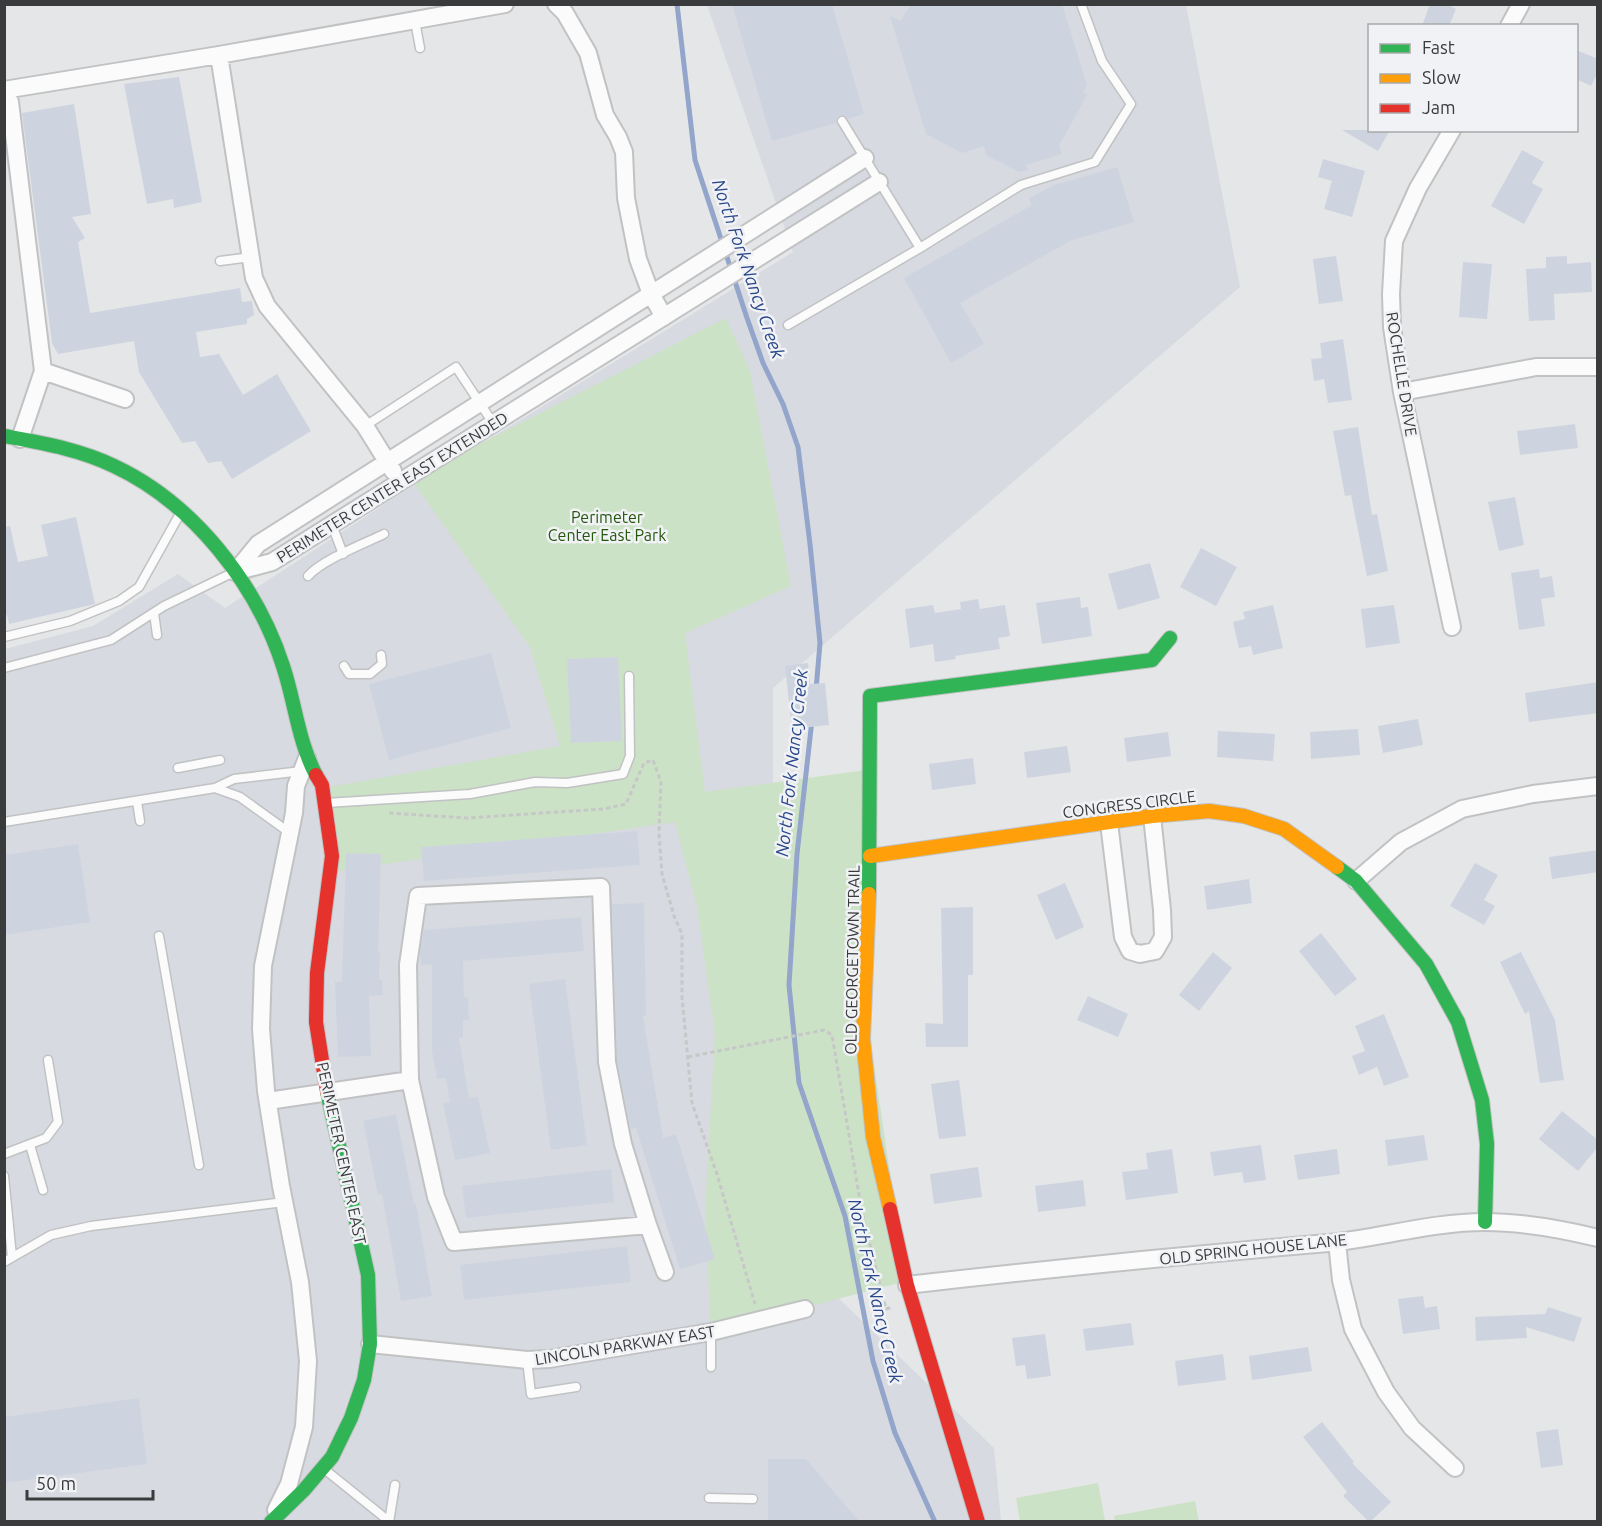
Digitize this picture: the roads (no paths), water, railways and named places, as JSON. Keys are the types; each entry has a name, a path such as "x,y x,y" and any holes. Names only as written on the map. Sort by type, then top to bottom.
{"street":[{"path":"4,90 219,55 505,4"},
{"path":"556,4 565,13 588,53 605,116 624,152 626,198 638,259 651,294 664,317"},
{"path":"1510,24 1521,4"},
{"path":"219,55 254,278 267,306 365,426 400,482"},
{"path":"4,98 10,102 43,371 12,438"},
{"name":"ROCHELLE DRIVE","path":"1451,132 1418,188 1394,241 1391,294 1392,327 1402,392 1452,627"},
{"name":"PERIMETER CENTER EAST EXTENDED","path":"235,572 258,544 865,158"},
{"name":"PERIMETER CENTER EAST EXTENDED","path":"235,572 272,562 879,182"},
{"path":"1402,392 1536,367 1598,367"},
{"path":"43,371 125,399"},
{"name":"PERIMETER CENTER EAST","path":"12,438 62,447 115,466 162,494 201,528 235,572 255,603 283,664 304,764 322,785 332,856 317,973 316,1022 327,1093 368,1275 370,1344 364,1380 351,1418 332,1458 304,1490 271,1521"},
{"name":"OLD GEORGETOWN TRAIL","path":"978,1521 907,1285 873,1137 863,1039 870,856 870,696 1152,660 1170,639"},
{"name":"PERIMETER CENTER EAST","path":"271,1521 289,1484 304,1427 308,1361 300,1282 284,1202 268,1101 261,1029 263,966 290,833 296,786 304,764"},
{"path":"1356,881 1401,842 1462,809 1533,794 1598,786"},
{"name":"CONGRESS CIRCLE","path":"870,856 1152,816 1209,811 1254,819 1284,829 1356,881 1426,964 1458,1022 1482,1100 1487,1144 1485,1222"},
{"path":"1109,823 1123,937 1130,951 1140,954 1155,951 1163,937 1152,816"},
{"path":"648,1225 454,1242 436,1197 410,1080 408,965 418,896 601,887 607,1062 623,1144 665,1272"},
{"path":"268,1101 410,1080"},
{"name":"OLD SPRING HOUSE LANE","path":"907,1285 1337,1242 1485,1222 1551,1227 1598,1239"},
{"path":"1337,1242 1341,1280 1353,1329 1369,1360 1386,1392 1412,1428 1455,1468"},
{"name":"LINCOLN PARKWAY EAST","path":"370,1344 527,1360 549,1359 711,1332 805,1309"}],"lane":[{"path":"788,325 920,248 1021,185 1095,162 1131,104 1102,61 1081,4"},
{"path":"415,21 420,48"},
{"path":"842,121 920,248"},
{"path":"220,261 251,257"},
{"path":"365,426 456,367 493,423"},
{"path":"4,637 70,621 119,601 139,587 182,511"},
{"path":"332,525 342,554"},
{"path":"308,576 312,571 342,554 384,534"},
{"path":"4,668 111,640 154,613 235,572"},
{"path":"154,613 157,635"},
{"path":"344,666 349,674 370,674 382,664 381,655"},
{"path":"325,803 470,794 535,782 567,783 623,774 630,756 629,676"},
{"path":"178,768 220,760"},
{"path":"4,822 215,788 234,779 304,764"},
{"path":"215,788 240,797 290,833"},
{"path":"136,802 140,821"},
{"path":"159,936 199,1166"},
{"path":"4,1154 46,1138 58,1122 48,1060"},
{"path":"30,1144 43,1190"},
{"path":"4,1176 8,1260 51,1235 91,1226 284,1202"},
{"path":"711,1332 711,1367"},
{"path":"527,1360 531,1394 576,1387"},
{"path":"323,1468 390,1521"},
{"path":"390,1521 395,1485"},
{"path":"709,1498 753,1500"}],"waterway":[{"name":"North Fork Nancy Creek","path":"677,4 695,160 763,363 783,404 798,447 820,643 816,690"},
{"name":"North Fork Nancy Creek","path":"812,720 797,854 789,985 799,1083 845,1216 873,1361 895,1433 935,1522"}],"park label":[{"name":"Perimeter Center East Park","path":"607,526"}]}
